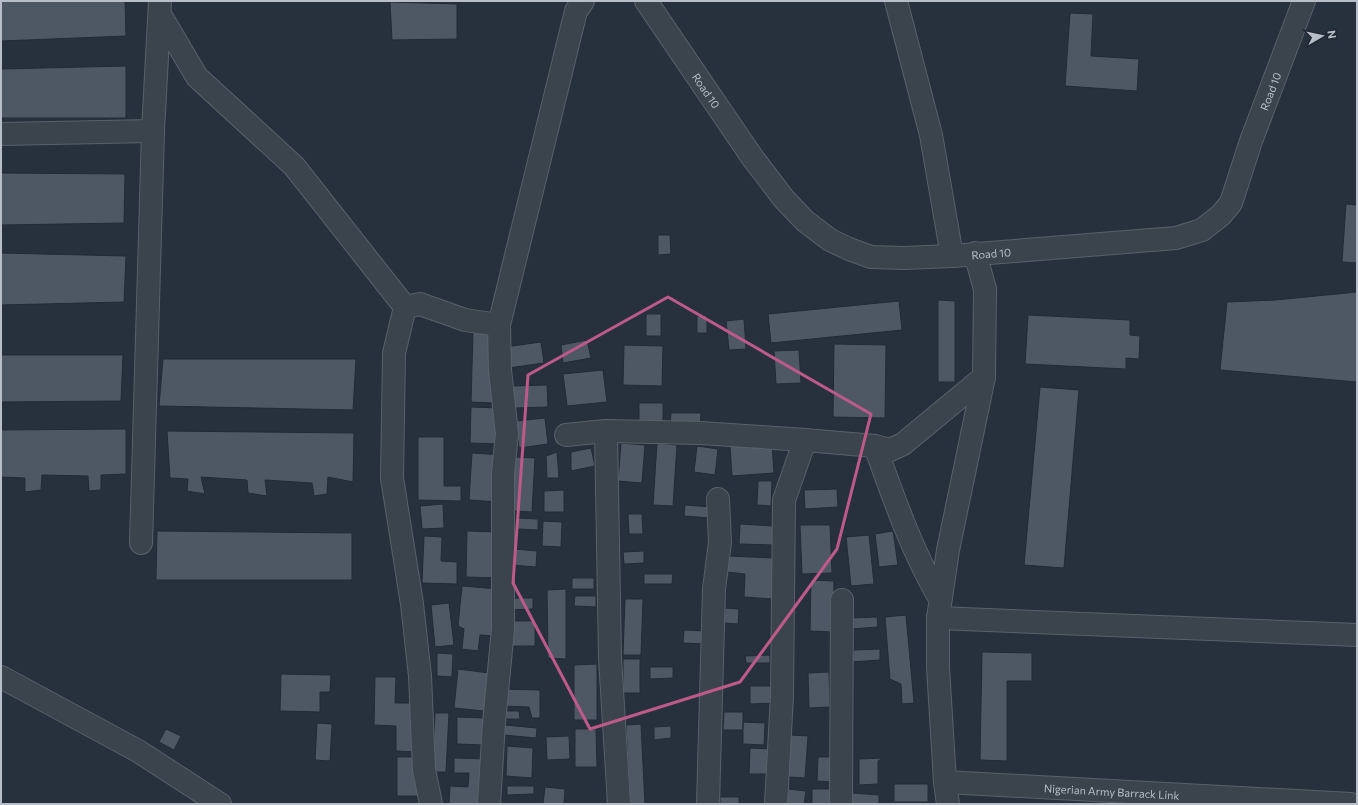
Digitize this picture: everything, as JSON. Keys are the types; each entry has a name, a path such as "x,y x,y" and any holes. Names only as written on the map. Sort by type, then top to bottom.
{"street":[{"path":"489,804 494,723 503,629 503,473 507,434 500,370 499,324 576,11 583,1"},
{"name":"Road 10","path":"646,1 752,157 784,199 805,220 830,240 871,257 952,256 1176,238 1202,230 1221,216 1231,203 1251,142 1304,1"},
{"path":"896,1 931,135 952,256"},
{"path":"161,9 197,77 294,166 405,307"},
{"path":"141,543 153,131 161,9"},
{"path":"1,134 153,131"},
{"path":"948,804 945,782 938,667 939,609 948,550 984,377 985,289 975,253"},
{"path":"405,307 420,304 465,320 499,324"},
{"path":"405,307 394,353 392,478 412,604 420,676 424,770 431,804"},
{"path":"566,435 606,431 701,433 875,446 890,450 903,444 984,377"},
{"path":"606,431 610,658 619,804"},
{"path":"776,804 782,696 784,500 805,440"},
{"path":"875,446 909,540 939,609"},
{"path":"708,804 714,589 720,542 718,499"},
{"path":"841,804 842,600"},
{"path":"939,609 1357,635"},
{"path":"1,677 138,750 220,804"},
{"name":"Nigerian Army Barrack Link","path":"945,782 1351,804"}],"highlighted area":[{"path":"668,297 871,414 837,549 740,682 590,729 513,583 528,375"}],"building":[{"path":"1,1 125,1 126,36 1,41"},
{"path":"390,2 457,4 457,39 392,40"},
{"path":"1070,13 1093,14 1091,56 1139,59 1137,91 1065,86"},
{"path":"126,66 126,118 1,118 1,69"},
{"path":"1,173 125,174 124,223 1,225"},
{"path":"1346,204 1357,205 1357,263 1342,262"},
{"path":"658,235 670,235 671,254 658,255"},
{"path":"1,253 126,256 124,302 1,305"},
{"path":"1357,292 1357,382 1220,370 1227,302 1275,300"},
{"path":"938,300 955,301 955,382 938,382"},
{"path":"899,301 902,330 771,343 768,314"},
{"path":"646,314 661,314 661,336 646,336"},
{"path":"1028,315 1130,320 1130,335 1140,336 1139,359 1126,358 1126,369 1025,364"},
{"path":"697,316 707,316 707,333 697,333"},
{"path":"744,319 746,349 729,350 726,321"},
{"path":"473,331 495,332 493,403 471,402"},
{"path":"587,340 591,358 563,363 561,345"},
{"path":"541,342 544,363 508,368 505,347"},
{"path":"834,344 886,345 885,418 833,417"},
{"path":"624,345 663,346 662,386 623,385"},
{"path":"799,350 801,383 776,384 774,351"},
{"path":"1,355 123,355 121,401 1,402"},
{"path":"163,359 356,359 353,410 159,406"},
{"path":"603,370 607,402 567,406 563,374"},
{"path":"547,385 548,407 514,408 513,386"},
{"path":"1040,387 1079,390 1064,568 1024,565"},
{"path":"639,403 663,403 663,429 639,430"},
{"path":"471,407 499,408 498,444 470,443"},
{"path":"671,413 701,413 700,428 670,427"},
{"path":"545,418 548,444 519,448 516,421"},
{"path":"126,429 126,474 101,475 101,490 89,491 88,476 42,475 41,490 25,492 25,478 1,477 1,430"},
{"path":"167,431 354,433 353,482 328,477 327,494 314,496 312,483 265,480 267,496 248,493 247,480 201,477 205,494 187,491 188,479 170,478"},
{"path":"418,437 444,437 444,486 461,486 461,501 418,500"},
{"path":"621,443 645,445 642,483 618,481"},
{"path":"657,443 677,445 673,506 653,505"},
{"path":"772,444 774,473 732,476 730,446"},
{"path":"697,446 718,449 715,475 694,472"},
{"path":"591,448 595,466 571,471 571,452"},
{"path":"557,452 559,478 547,478 546,456"},
{"path":"472,453 503,455 499,502 469,500"},
{"path":"515,457 535,458 532,512 512,511"},
{"path":"758,481 772,481 771,506 757,505"},
{"path":"837,489 838,507 805,509 804,490"},
{"path":"564,490 564,512 544,512 544,491"},
{"path":"443,504 444,528 422,529 420,506"},
{"path":"685,505 711,507 710,518 684,516"},
{"path":"628,514 642,514 643,534 629,534"},
{"path":"518,518 538,519 538,530 517,529"},
{"path":"543,521 562,522 561,547 542,546"},
{"path":"740,524 774,526 774,545 739,544"},
{"path":"800,525 830,525 832,573 802,574"},
{"path":"157,531 352,533 352,580 156,580"},
{"path":"467,531 498,532 497,578 466,577"},
{"path":"893,531 898,565 879,567 875,534"},
{"path":"869,535 874,584 851,586 846,537"},
{"path":"424,536 442,537 441,561 457,562 457,584 422,583"},
{"path":"514,549 537,551 536,567 512,565"},
{"path":"644,551 644,563 624,564 623,552"},
{"path":"728,556 774,558 773,599 744,597 745,574 727,572"},
{"path":"644,574 673,574 672,584 644,584"},
{"path":"572,578 594,578 594,589 572,589"},
{"path":"811,580 834,581 833,632 810,631"},
{"path":"462,586 499,589 495,636 480,635 478,651 462,649 464,629 458,626"},
{"path":"566,589 566,659 548,658 547,590"},
{"path":"575,596 596,596 596,607 574,606"},
{"path":"510,598 533,598 533,609 510,610"},
{"path":"625,599 643,599 641,655 623,655"},
{"path":"449,603 454,645 435,647 431,605"},
{"path":"725,608 739,609 738,624 724,623"},
{"path":"906,615 914,703 902,704 901,684 890,679 885,617"},
{"path":"877,617 878,627 851,629 851,618"},
{"path":"509,621 535,621 535,646 509,646"},
{"path":"684,630 707,631 707,644 683,643"},
{"path":"880,649 880,660 851,662 854,650"},
{"path":"982,652 1032,653 1032,681 1007,681 1007,761 980,760"},
{"path":"437,653 453,654 452,677 437,676"},
{"path":"770,655 770,663 746,663 745,656"},
{"path":"623,659 640,659 640,693 623,693"},
{"path":"597,664 597,720 574,720 574,665"},
{"path":"650,667 673,667 673,678 650,679"},
{"path":"458,669 489,673 484,711 454,708"},
{"path":"829,672 830,707 809,708 808,673"},
{"path":"281,674 331,675 330,692 320,692 320,712 280,711"},
{"path":"375,677 396,677 395,703 418,703 417,752 396,751 396,726 374,725"},
{"path":"750,686 774,686 775,703 750,704"},
{"path":"500,689 540,690 540,718 532,718 529,707 500,706"},
{"path":"506,711 519,711 520,719 506,719"},
{"path":"724,712 743,712 743,730 723,730"},
{"path":"435,713 449,713 446,772 432,772"},
{"path":"457,717 485,718 484,745 457,744"},
{"path":"743,722 765,723 764,745 743,744"},
{"path":"317,723 332,724 330,761 315,760"},
{"path":"641,724 645,804 630,804 626,725"},
{"path":"505,725 537,728 536,738 504,735"},
{"path":"671,726 671,738 654,740 654,727"},
{"path":"166,729 181,736 174,750 159,742"},
{"path":"575,729 596,729 597,767 575,767"},
{"path":"790,735 808,736 805,778 788,777"},
{"path":"569,736 570,759 547,760 546,737"},
{"path":"507,746 533,748 532,778 506,776"},
{"path":"750,748 772,749 771,774 749,774"},
{"path":"397,757 421,757 421,796 397,796"},
{"path":"818,757 833,757 832,782 817,781"},
{"path":"454,758 487,759 485,804 449,804 450,786 468,787 469,773 454,773"},
{"path":"883,758 878,761 878,784 859,785 859,759"},
{"path":"894,784 928,784 928,802 894,802"},
{"path":"507,786 534,786 534,794 507,795"},
{"path":"545,787 565,789 564,804 543,804"},
{"path":"788,789 806,791 804,804 787,804"},
{"path":"812,789 831,789 831,804 812,804"},
{"path":"852,793 879,795 879,804 851,804"},
{"path":"720,797 739,797 739,804 720,804"}]}
